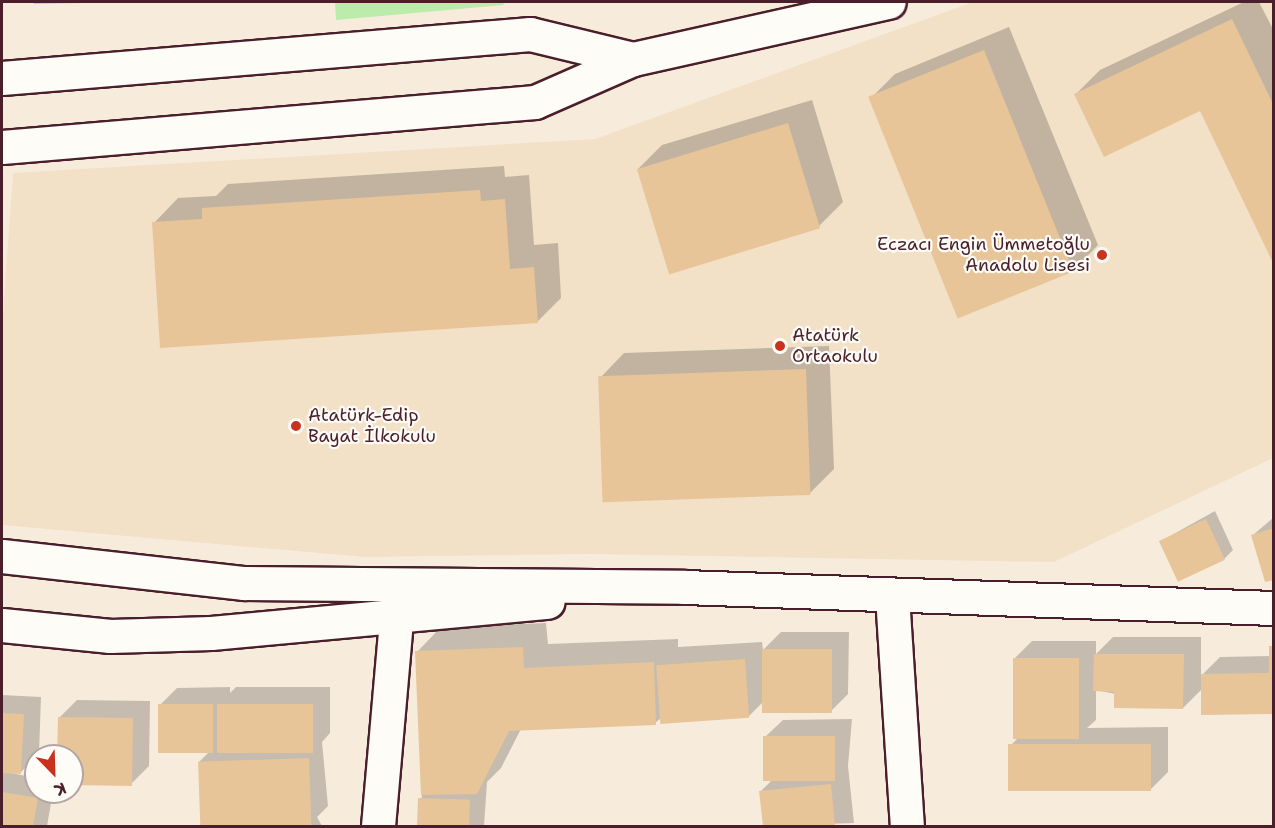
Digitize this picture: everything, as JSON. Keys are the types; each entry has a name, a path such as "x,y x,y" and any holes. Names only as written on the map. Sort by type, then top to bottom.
{"street":[{"path":"2,147 535,102 633,59 889,2"},
{"path":"2,78 530,34 633,59"},
{"path":"2,556 244,583 684,587 1274,608"},
{"path":"2,625 110,636 396,619 684,587"},
{"path":"892,596 907,826"},
{"path":"378,826 396,619"}],"shaded area":[{"path":"973,2 1273,2 1273,458 1054,562 590,554 365,557 2,525 2,327 13,173 595,139"}],"green space":[{"path":"335,2 503,2 504,5 336,20"}],"building":[{"path":"34,2 86,2 86,3 34,4"},
{"path":"1232,19 1274,106 1274,265 1200,111 1104,157 1074,94"},
{"path":"984,50 1074,272 958,318 868,97"},
{"path":"788,123 820,228 669,274 637,169"},
{"path":"480,190 481,201 505,199 510,269 534,267 538,323 160,348 152,222 202,219 202,208"},
{"path":"806,369 810,495 603,502 598,376"},
{"path":"1206,519 1225,560 1178,582 1159,541"},
{"path":"1274,528 1274,580 1265,582 1251,535"},
{"path":"1269,646 1274,646 1274,714 1201,715 1201,674 1269,673"},
{"path":"523,647 524,668 654,662 656,725 509,731 477,794 421,795 415,651"},
{"path":"762,649 832,649 832,713 762,713"},
{"path":"1094,654 1184,654 1183,709 1114,708 1114,692 1093,691"},
{"path":"1013,658 1079,658 1079,739 1013,739"},
{"path":"745,659 749,718 660,724 656,665"},
{"path":"158,704 213,704 213,753 158,753"},
{"path":"217,704 313,704 313,753 217,753"},
{"path":"2,713 24,714 21,774 2,773"},
{"path":"58,717 133,718 132,786 84,785 84,744 57,744"},
{"path":"763,736 835,736 835,781 763,781"},
{"path":"1008,744 1151,744 1151,791 1008,791"},
{"path":"309,758 311,826 200,826 198,762"},
{"path":"831,784 835,826 763,826 759,791"},
{"path":"2,792 24,796 24,804 37,804 33,826 2,826"},
{"path":"418,798 470,800 469,826 417,826"}],"place":[{"name":"Eczacı Engin Ümmetoğlu Anadolu Lisesi","path":"1102,255"},
{"name":"Atatürk Ortaokulu","path":"780,346"},
{"name":"Atatürk-Edip Bayat İlkokulu","path":"296,426"}]}
